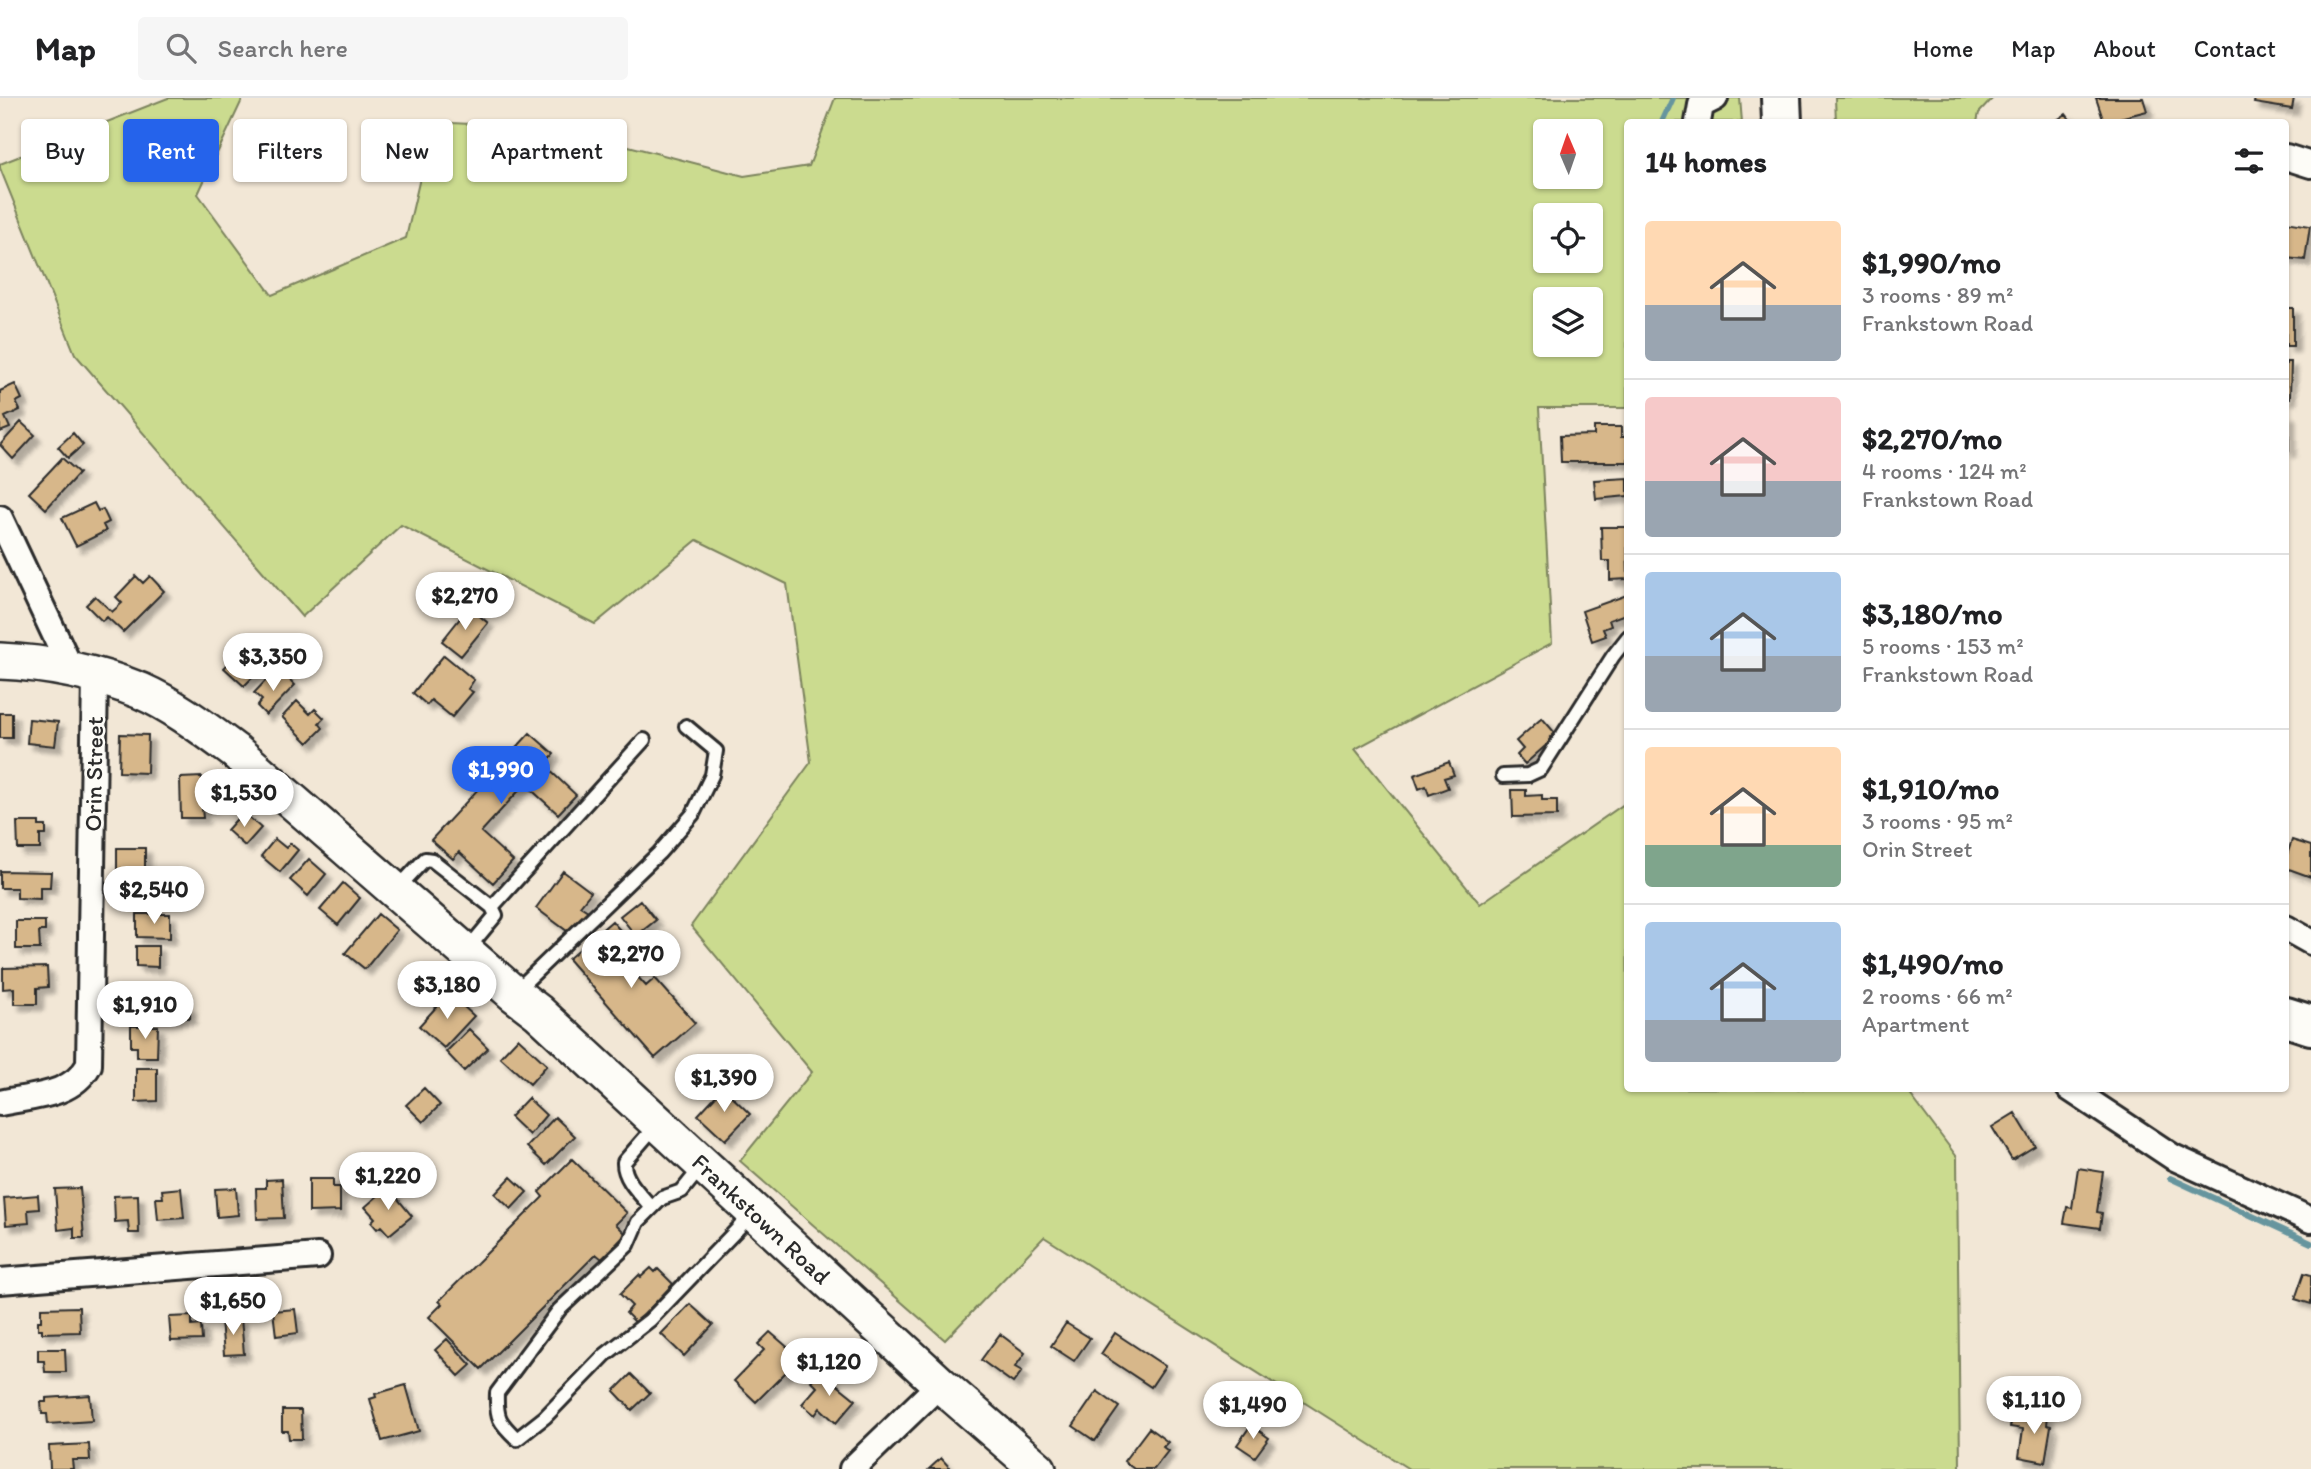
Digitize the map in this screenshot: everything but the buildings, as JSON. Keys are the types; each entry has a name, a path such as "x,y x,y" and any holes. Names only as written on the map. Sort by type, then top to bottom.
{"main road":[{"path":"1781,98 1782,119"},
{"name":"Frankstown Road","path":"0,662 33,663 83,672 142,692 186,716 236,752 538,1012 940,1384 1038,1469"},
{"path":"2289,1018 2311,1026"}],"street":[{"path":"1699,119 1701,105 1715,98"},
{"path":"2289,158 2311,165"},
{"path":"0,518 83,672"},
{"name":"Orin Street","path":"0,1103 67,1088 78,1080 89,1065 83,672"},
{"path":"2289,930 2311,942"},
{"path":"2075,1092 2173,1157 2311,1220"},
{"path":"0,1281 318,1256"},
{"path":"852,1469 940,1384"}],"lane":[{"path":"1503,776 1528,775 1541,769 1624,642"},
{"path":"513,993 659,853 693,814 712,775 716,751 685,726"},
{"path":"492,908 644,740"},
{"path":"396,890 425,859 432,860 492,908 496,915 466,952"},
{"path":"652,1208 625,1174 623,1166 658,1124"},
{"path":"702,1166 682,1191 662,1198 638,1222 628,1245 559,1310 497,1392 498,1420 517,1439 545,1417 605,1355 650,1320 753,1212"}],"green space":[{"path":"168,98 243,98 219,149 219,119 123,119 123,182 204,182 198,194 272,295 406,238 419,182 453,182 453,123 467,124 467,182 627,182 627,146 744,176 809,166 835,98 1740,98 1742,119 1624,119 1624,408 1539,408 1552,643 1355,749 1480,904 1624,804 1624,1092 1908,1092 1957,1157 1960,1469 1409,1469 1044,1237 945,1340 740,1161 812,1072 691,926 811,762 787,584 697,540 595,624 401,525 302,617 75,354 0,164 21,156 21,182 109,182 109,121"},
{"path":"1835,98 1993,98 1979,113 1978,119 1836,119"}],"waterway":[{"path":"1663,119 1673,98"},
{"path":"2170,1178 2311,1243"}]}
